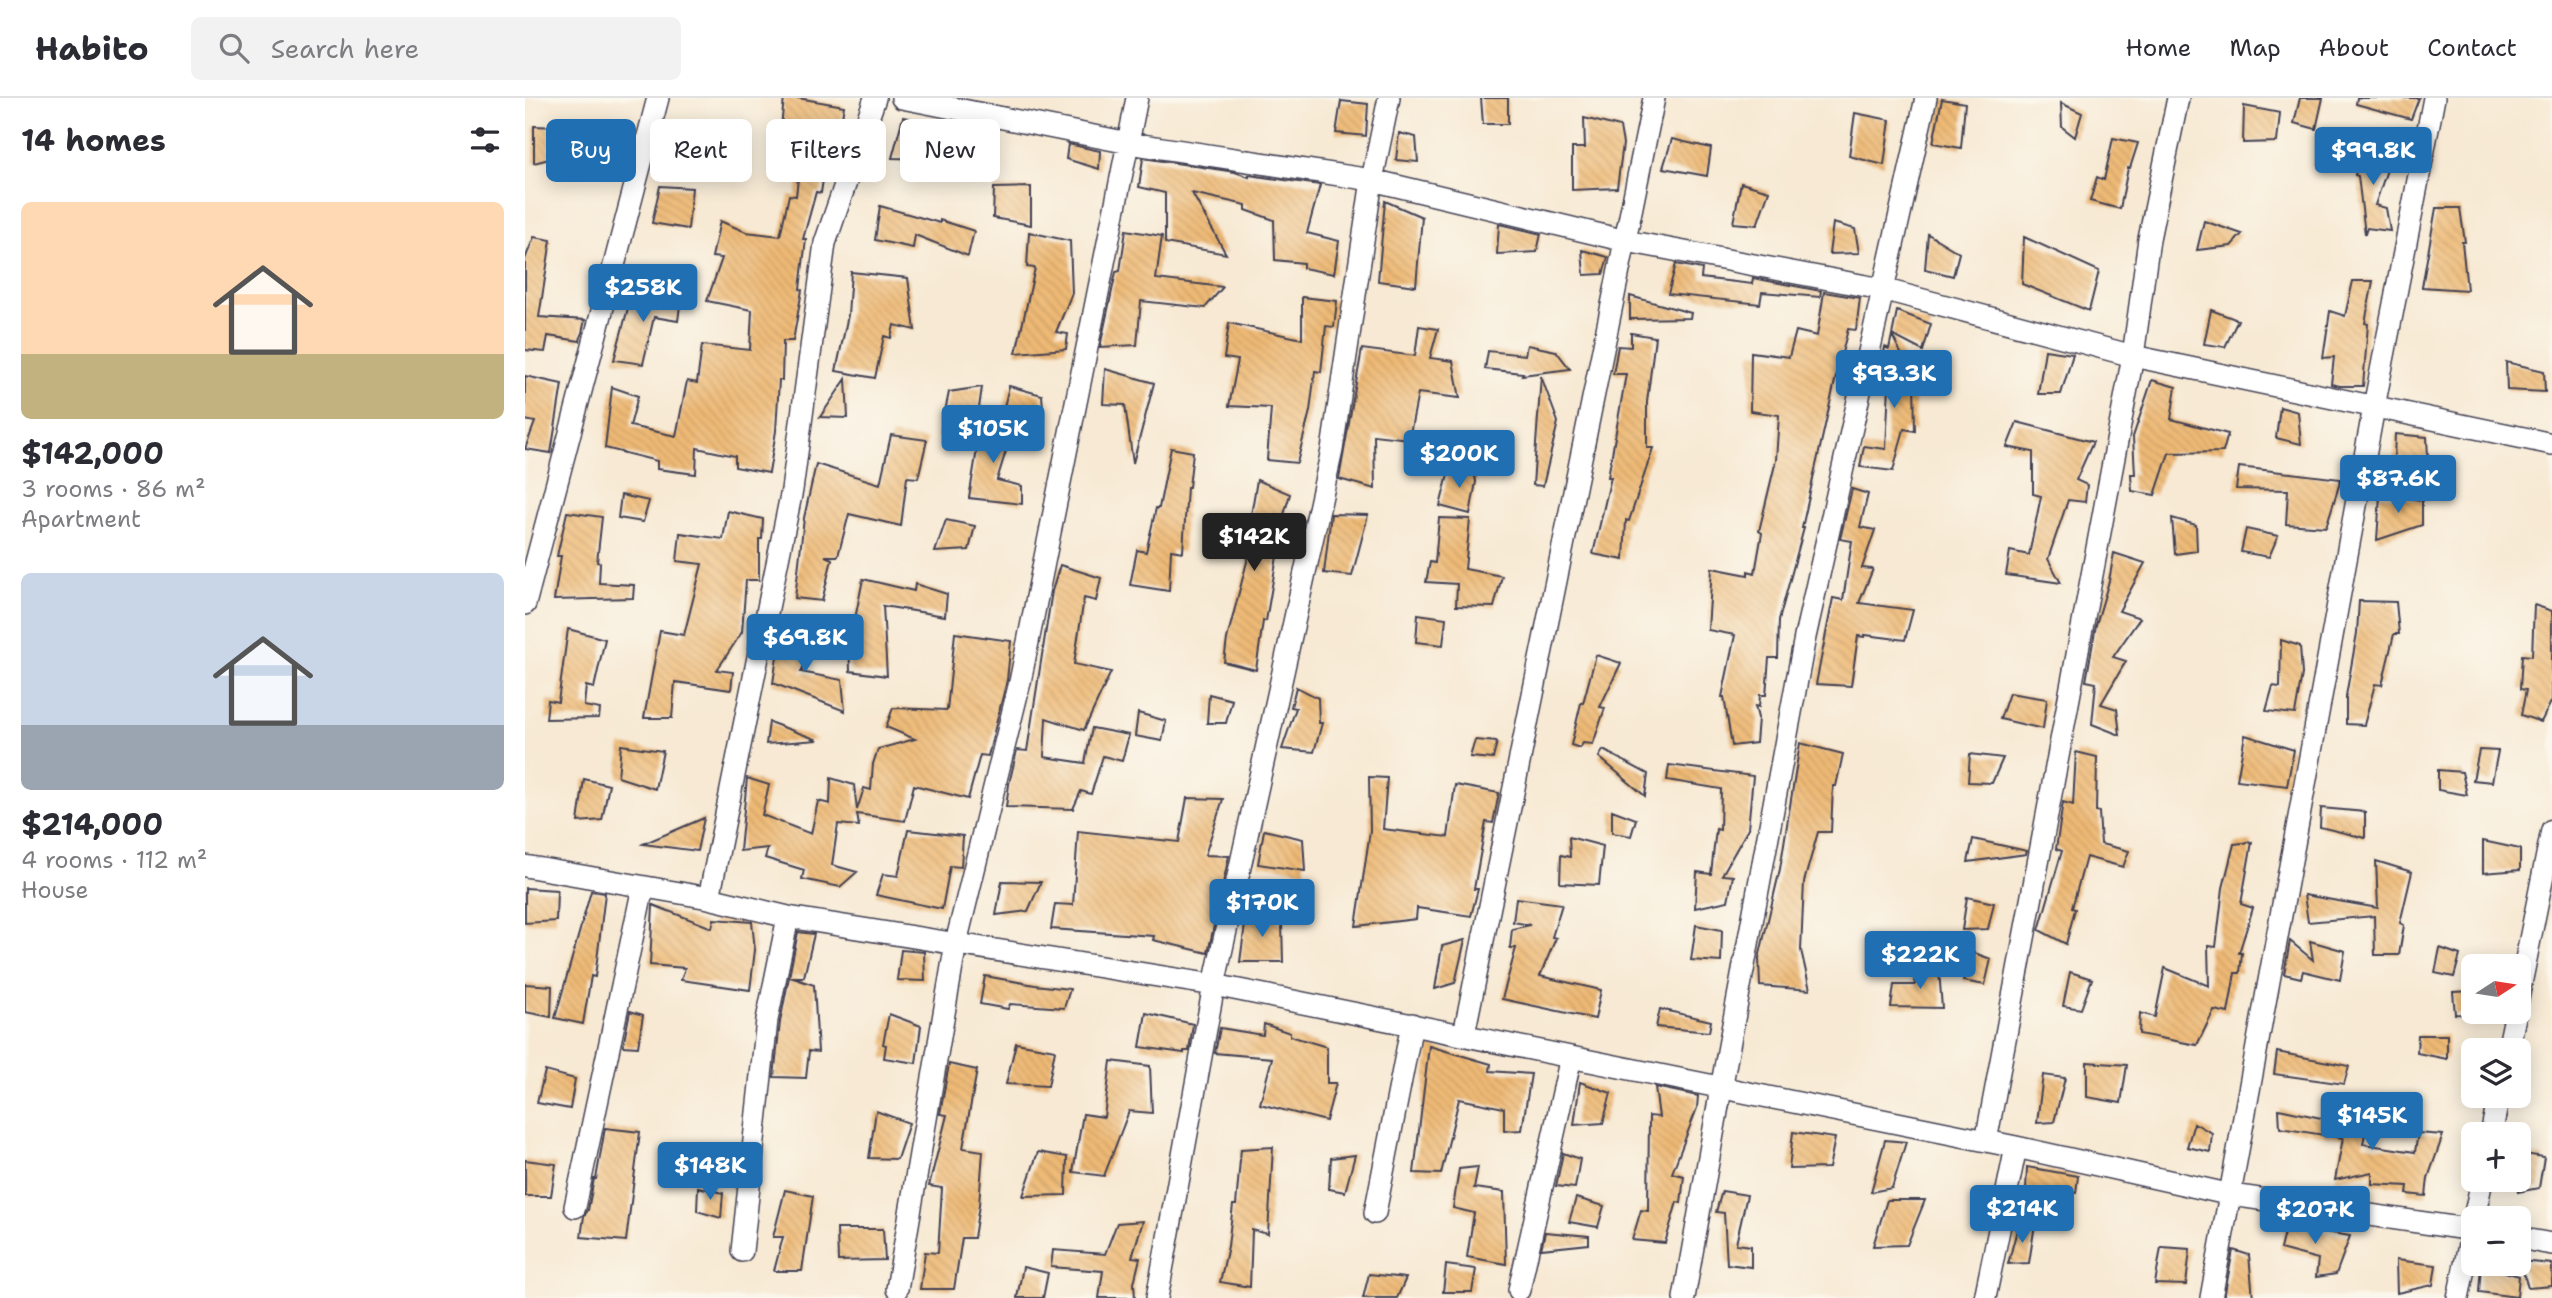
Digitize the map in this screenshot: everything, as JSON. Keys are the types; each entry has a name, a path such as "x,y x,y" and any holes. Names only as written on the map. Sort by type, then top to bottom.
{"street":[{"path":"525,604 658,98"},
{"path":"709,898 792,491 825,243 875,98"},
{"path":"902,98 961,104 1129,143 1372,180 1626,241 1882,289 2133,356 2552,444"},
{"path":"897,1289 956,943 1020,682 1137,98"},
{"path":"1157,1298 1214,985 1332,450 1372,180 1389,98"},
{"path":"1464,1034 1654,98"},
{"path":"1684,1298 1805,637 1926,98"},
{"path":"1986,1141 2133,356 2148,239 2178,98"},
{"path":"2211,1298 2232,1195 2374,407 2434,98"},
{"path":"2527,954 2552,830"},
{"path":"525,866 709,898 788,917 1214,985 2016,1147 2232,1195 2461,1227"},
{"path":"575,1207 643,887"},
{"path":"742,1251 767,1020 788,917"},
{"path":"1375,1213 1412,1024"},
{"path":"1519,1290 1571,1057"},
{"path":"1985,1298 2016,1147"},
{"path":"2531,1240 2552,1244"},
{"path":"2458,1298 2463,1276"}],"building":[{"path":"784,98 844,106 842,119 782,119"},
{"path":"1481,98 1508,98 1508,124 1483,124"},
{"path":"2300,98 2323,98 2316,129 2294,123"},
{"path":"2357,98 2419,98 2411,119 2356,104"},
{"path":"1942,99 1965,103 1961,148 1933,143"},
{"path":"1341,101 1368,104 1366,136 1336,133"},
{"path":"2061,103 2082,113 2075,137 2062,127"},
{"path":"2244,106 2280,113 2277,142 2243,143"},
{"path":"1855,113 1890,120 1884,165 1849,156"},
{"path":"1584,118 1620,127 1623,144 1617,188 1572,190 1572,148 1585,148"},
{"path":"534,126 546,127 546,160 534,163"},
{"path":"900,128 900,158 892,158"},
{"path":"1399,133 1416,137 1418,162 1396,160"},
{"path":"2113,138 2138,143 2128,168 2120,209 2090,201 2097,177 2104,180"},
{"path":"1672,139 1711,148 1707,176 1663,168"},
{"path":"1068,144 1100,151 1099,169 1066,159"},
{"path":"2362,147 2392,155 2375,205 2386,208 2390,231 2367,228 2365,234 2358,176 2355,175"},
{"path":"1143,158 1235,172 1249,177 1320,185 1307,233 1339,241 1334,274 1303,268 1303,263 1275,260 1274,220 1246,210 1246,205 1192,193 1226,254 1165,243 1165,193 1139,187"},
{"path":"798,182 823,182 821,193 816,192 803,239 806,239 802,290 793,341 783,341 782,380 779,380 776,431 769,473 735,467 735,456 697,448 696,474 657,469 657,461 605,448 612,387 638,396 630,426 676,436 687,381 697,383 702,345 750,350 752,310 707,301 722,258 712,257 720,221 746,232 780,236 789,195 796,196"},
{"path":"1741,183 1769,191 1757,225 1733,223"},
{"path":"660,186 692,188 688,229 652,223"},
{"path":"1031,187 1031,225 993,218 994,188"},
{"path":"1385,201 1422,217 1416,286 1378,281"},
{"path":"880,206 974,231 968,256 915,235 913,248 875,240"},
{"path":"2436,208 2460,208 2467,290 2422,287"},
{"path":"2204,221 2242,234 2231,246 2197,250"},
{"path":"1833,223 1855,229 1859,253 1829,254"},
{"path":"1499,224 1541,234 1537,252 1497,254"},
{"path":"1126,230 1162,236 1156,279 1223,287 1205,308 1141,301 1137,345 1100,347 1116,272 1120,271"},
{"path":"1029,232 1070,241 1072,293 1056,332 1068,334 1066,349 1016,353 1035,268 1027,267"},
{"path":"1928,234 1959,253 1953,276 1925,269"},
{"path":"534,237 551,240 539,317 585,320 580,341 548,336 545,352 525,350 525,259"},
{"path":"2024,237 2099,271 2089,311 2022,284"},
{"path":"1582,250 1608,257 1603,274 1584,275"},
{"path":"1676,264 1702,269 1701,278 1752,284 1753,278 1821,291 1820,297 1762,292 1760,304 1668,294"},
{"path":"851,272 908,278 915,330 894,325 891,338 884,336 875,378 836,371 848,315"},
{"path":"2353,281 2373,281 2365,323 2368,324 2363,386 2340,386 2331,384 2334,357 2323,358 2330,311 2345,316"},
{"path":"1824,292 1860,298 1856,330 1848,329 1835,381 1804,528 1779,620 1778,658 1769,658 1766,695 1760,695 1759,707 1755,706 1758,718 1756,743 1732,746 1722,697 1735,635 1708,630 1712,568 1748,575 1748,571 1755,573 1762,533 1759,531 1776,460 1779,415 1750,411 1751,352 1789,357 1796,331 1817,336"},
{"path":"632,293 681,298 678,321 654,317 643,364 614,360"},
{"path":"1630,296 1691,313 1690,318 1630,319"},
{"path":"1302,297 1337,301 1334,327 1326,326 1321,372 1315,371 1310,411 1297,463 1267,460 1271,408 1229,406 1238,360 1224,358 1229,323 1302,339"},
{"path":"2211,310 2238,320 2225,347 2204,344"},
{"path":"1897,311 1931,324 1923,351 1892,335"},
{"path":"1419,326 1438,329 1430,358 1453,361 1460,398 1418,393 1409,439 1374,435 1375,489 1339,479 1362,349 1415,356"},
{"path":"1631,333 1655,337 1647,402 1647,448 1653,448 1629,521 1626,520 1624,560 1593,554 1611,477 1608,477 1626,374 1613,374 1618,346 1631,347"},
{"path":"1892,335 1914,380 1915,431 1904,429 1893,471 1860,467 1864,446 1886,449 1889,385 1879,384 1885,347 1889,349"},
{"path":"1527,345 1556,351 1570,369 1522,375 1523,373 1485,369 1488,351 1525,355"},
{"path":"2045,350 2073,354 2061,394 2038,394"},
{"path":"2506,362 2544,371 2545,392 2507,390"},
{"path":"1105,369 1154,383 1133,463 1125,405 1103,404"},
{"path":"525,376 562,384 551,453 525,449 535,422 525,420"},
{"path":"1541,376 1558,422 1543,486 1533,485"},
{"path":"846,379 848,418 820,417"},
{"path":"2152,380 2176,387 2171,419 2228,434 2223,452 2169,453 2155,495 2132,491 2131,474 2135,474 2133,437"},
{"path":"1009,386 1042,395 1044,423 1001,420"},
{"path":"982,387 976,429 941,431 949,392"},
{"path":"2280,407 2298,412 2301,444 2276,438"},
{"path":"982,419 1014,425 997,480 1022,486 1022,504 969,498"},
{"path":"2017,422 2093,442 2076,480 2087,485 2085,502 2068,500 2048,559 2061,583 2006,575 2010,551 2029,555 2041,496 2033,494 2033,452 2007,447"},
{"path":"2395,434 2427,437 2428,458 2394,458"},
{"path":"891,435 927,440 918,478 907,477 901,526 849,514 838,556 825,556 832,559 822,601 795,598 804,518 816,464 880,484"},
{"path":"1171,448 1193,452 1187,487 1183,552 1171,550 1169,591 1130,585 1137,550 1146,552 1156,508 1159,508"},
{"path":"1450,467 1474,469 1476,482 1470,514 1440,506"},
{"path":"2239,467 2341,479 2326,527 2286,524 2288,490 2236,489"},
{"path":"1257,480 1290,494 1277,539 1280,539 1256,670 1224,662 1227,639 1251,546 1214,544 1218,522 1248,533"},
{"path":"1852,489 1868,494 1860,527 1875,530 1862,568 1873,569 1859,603 1913,610 1905,640 1858,636 1851,686 1816,684 1833,598 1843,600 1852,541 1840,539"},
{"path":"621,495 649,501 643,522 618,518"},
{"path":"2380,495 2422,500 2422,525 2377,540"},
{"path":"728,511 763,519 762,539 759,539 759,580 746,580 742,632 717,670 733,672 731,690 675,682 672,718 644,718 660,631 684,635 702,564 677,561 680,533 723,539"},
{"path":"567,512 602,517 597,562 600,563 599,583 634,585 633,598 554,600 561,556 557,556"},
{"path":"1331,514 1368,515 1352,576 1324,573"},
{"path":"1439,518 1470,519 1465,569 1502,576 1494,607 1456,606 1457,584 1426,582 1430,562 1435,563"},
{"path":"2172,518 2196,525 2197,551 2175,554"},
{"path":"946,520 975,526 969,550 935,552"},
{"path":"2246,529 2278,536 2269,557 2241,552"},
{"path":"2114,553 2145,563 2119,611 2140,618 2113,657 2126,661 2101,704 2117,709 2120,735 2092,724 2096,683 2086,681 2096,625"},
{"path":"1060,565 1101,578 1096,601 1084,598 1074,664 1111,672 1084,730 1046,718 1044,757 1085,763 1092,728 1129,735 1122,761 1103,756 1091,794 1081,791 1073,809 1006,807 1017,750 1027,751 1052,591"},
{"path":"863,579 914,591 915,584 947,594 945,616 883,606 887,676 850,671 849,633 852,634"},
{"path":"2359,601 2396,602 2399,634 2394,634 2382,685 2375,684 2364,725 2346,724 2346,696 2357,633"},
{"path":"2534,605 2552,611 2552,700 2541,722 2521,715 2526,690 2520,689 2522,655 2532,656"},
{"path":"1418,614 1446,618 1443,645 1416,642"},
{"path":"568,629 605,639 594,688 586,686 584,706 600,709 599,718 546,719 548,700 558,702"},
{"path":"955,633 1011,641 1007,680 988,756 980,755 968,799 914,785 905,821 857,814 859,826 838,824 832,865 857,872 840,887 802,879 804,870 765,858 768,848 740,851 747,778 769,785 762,815 811,834 818,801 830,804 831,778 854,785 857,810 864,788 871,790 873,764 878,749 915,739 886,727 893,708 947,710"},
{"path":"780,637 814,642 801,672 842,680 845,711 773,683"},
{"path":"2281,640 2300,646 2302,674 2295,714 2266,711 2273,686 2280,687"},
{"path":"1596,655 1621,663 1600,707 1605,708 1593,744 1583,743 1580,748 1571,745"},
{"path":"1296,687 1318,698 1319,723 1322,723 1314,752 1282,749 1296,708 1291,707"},
{"path":"2009,693 2047,699 2043,729 2000,719"},
{"path":"1209,694 1232,700 1226,723 1207,723"},
{"path":"1138,713 1166,721 1162,741 1135,736"},
{"path":"769,722 818,740 766,744"},
{"path":"2245,735 2294,750 2287,786 2237,780"},
{"path":"1475,740 1497,742 1493,759 1470,757"},
{"path":"1800,743 1843,754 1836,786 1833,786 1831,832 1818,832 1804,882 1801,950 1810,990 1760,986 1759,958 1780,869"},
{"path":"621,745 663,751 655,789 618,777"},
{"path":"1603,750 1648,774 1645,796 1599,757"},
{"path":"2479,750 2498,751 2492,782 2473,780"},
{"path":"2076,752 2097,757 2096,811 2099,812 2101,844 2129,851 2123,867 2086,857 2072,908 2075,909 2066,944 2039,930 2062,851 2056,849 2063,802 2073,805"},
{"path":"1970,754 2003,758 1992,783 1968,782"},
{"path":"1669,765 1753,776 1748,829 1722,875 1733,876 1728,901 1695,908 1697,872 1711,874 1716,829 1720,830 1721,789 1667,780"},
{"path":"2438,770 2462,772 2467,795 2438,790"},
{"path":"1369,777 1387,778 1383,829 1448,837 1455,785 1499,793 1493,823 1486,822 1474,889 1478,889 1471,916 1417,908 1416,919 1356,926 1370,831"},
{"path":"584,779 609,785 602,820 578,822"},
{"path":"1187,798 1223,799 1205,855 1229,856 1208,953 1153,940 1154,936 1051,929 1055,904 1073,905 1078,831 1179,842"},
{"path":"2321,808 2365,812 2365,838 2320,827"},
{"path":"1612,810 1636,819 1631,836 1612,833"},
{"path":"704,818 697,851 643,844"},
{"path":"908,830 963,836 961,867 950,866 942,909 876,895 883,874 898,876"},
{"path":"1264,830 1303,839 1305,871 1258,864"},
{"path":"1569,837 1603,846 1599,885 1560,883 1561,855 1570,857"},
{"path":"1973,839 2027,851 2026,854 1968,862"},
{"path":"2483,841 2520,849 2520,870 2483,873"},
{"path":"2252,842 2241,904 2253,908 2239,953 2242,953 2240,973 2235,973 2228,1013 2214,1010 2197,1045 2139,1034 2140,1013 2155,1017 2165,968 2209,986 2208,946 2216,947 2223,888 2234,844"},
{"path":"2376,861 2412,872 2400,923 2404,925 2399,955 2375,955 2374,916 2308,922 2304,895 2378,908"},
{"path":"1002,881 1041,882 1028,911 996,915"},
{"path":"525,888 557,890 556,921 525,923"},
{"path":"591,891 605,893 595,977 591,976 583,1024 555,1018"},
{"path":"1967,897 1994,903 1988,929 1962,930"},
{"path":"1516,898 1562,904 1552,937 1556,938 1540,976 1601,990 1595,1019 1502,999 1516,948 1510,948 1512,929 1530,925 1513,922"},
{"path":"653,905 712,928 714,919 752,922 755,950 750,990 681,980 685,968 650,965"},
{"path":"1247,909 1282,923 1283,962 1240,962"},
{"path":"1696,925 1722,930 1721,962 1691,960"},
{"path":"798,932 814,934 804,977 790,977 814,985 818,1052 809,1051 806,1078 774,1077 780,1022"},
{"path":"1465,940 1455,983 1435,989 1442,946"},
{"path":"2290,941 2313,960 2310,941 2345,951 2340,980 2303,971 2301,978 2284,974"},
{"path":"2440,948 2460,955 2454,977 2435,973"},
{"path":"901,950 924,952 925,981 897,980"},
{"path":"1971,952 1991,959 1985,985 1963,981"},
{"path":"1914,966 1939,970 1942,1008 1891,1007 1894,985 1915,985"},
{"path":"2070,972 2092,979 2081,1009 2063,1006"},
{"path":"985,976 1070,989 1064,1008 1010,1004 1008,1009 980,1004"},
{"path":"525,984 552,986 551,1017 525,1012"},
{"path":"2453,992 2461,992 2461,1014 2455,1014"},
{"path":"1660,1009 1711,1021 1709,1032 1656,1027"},
{"path":"630,1011 643,1015 638,1047 623,1046"},
{"path":"1146,1013 1193,1024 1189,1051 1184,1053 1140,1047"},
{"path":"889,1014 921,1026 916,1063 884,1058 886,1045 883,1044"},
{"path":"1264,1024 1290,1033 1290,1036 1327,1047 1327,1083 1336,1083 1326,1121 1260,1104 1272,1058 1215,1053 1220,1028 1263,1035"},
{"path":"2418,1035 2447,1035 2447,1059 2417,1053"},
{"path":"1016,1043 1055,1050 1048,1086 1006,1084"},
{"path":"1429,1046 1491,1064 1490,1071 1531,1074 1522,1130 1504,1131 1504,1108 1459,1099 1441,1174 1414,1173"},
{"path":"2277,1052 2349,1066 2344,1084 2274,1074"},
{"path":"1111,1061 1150,1066 1152,1113 1129,1111 1104,1176 1073,1172 1083,1114 1104,1117"},
{"path":"2087,1062 2127,1065 2121,1103 2087,1097"},
{"path":"949,1064 977,1070 963,1148 983,1151 979,1205 974,1238 962,1238 954,1289 920,1289 925,1252 938,1253 942,1188 929,1186 947,1115 940,1114"},
{"path":"545,1071 575,1079 570,1109 537,1103"},
{"path":"2043,1075 2065,1078 2054,1122 2037,1123"},
{"path":"1580,1082 1611,1093 1603,1123 1574,1125"},
{"path":"1655,1087 1698,1096 1697,1108 1672,1173 1684,1176 1681,1203 1677,1202 1665,1243 1632,1240 1641,1210 1648,1211 1649,1116 1659,1117"},
{"path":"2279,1109 2335,1121 2368,1117 2363,1144 2415,1152 2418,1133 2443,1135 2428,1178 2426,1196 2407,1194 2408,1186 2372,1184 2372,1172 2335,1180 2343,1138 2280,1128"},
{"path":"876,1111 909,1123 897,1159 869,1158"},
{"path":"2194,1123 2212,1133 2210,1152 2187,1147"},
{"path":"605,1128 640,1132 626,1241 581,1237 584,1216 596,1179"},
{"path":"1793,1132 1835,1138 1829,1168 1789,1169"},
{"path":"1885,1140 1906,1142 1892,1188 1871,1192"},
{"path":"1273,1147 1268,1234 1252,1230 1250,1287 1220,1282 1233,1205 1236,1205 1241,1149"},
{"path":"1038,1152 1067,1157 1066,1195 1023,1196"},
{"path":"1563,1153 1580,1159 1575,1188 1556,1186"},
{"path":"1355,1155 1345,1192 1329,1189 1331,1158"},
{"path":"2531,1155 2544,1157 2539,1188 2531,1190"},
{"path":"525,1160 556,1164 551,1196 525,1196"},
{"path":"1478,1167 1474,1188 1504,1192 1506,1264 1467,1257 1474,1213 1453,1208 1459,1169"},
{"path":"2027,1167 2078,1176 2076,1193 2026,1190"},
{"path":"698,1187 723,1193 721,1218 697,1211"},
{"path":"785,1190 813,1196 802,1271 774,1271 783,1237 773,1237"},
{"path":"1722,1191 1747,1195 1736,1244 1751,1246 1751,1267 1727,1264 1724,1213 1716,1212"},
{"path":"1576,1198 1604,1206 1598,1227 1569,1222"},
{"path":"1887,1200 1925,1200 1907,1245 1873,1246"},
{"path":"2288,1216 2301,1218 2301,1228 2350,1236 2336,1274 2316,1277 2318,1259 2280,1249"},
{"path":"1143,1221 1132,1257 1140,1258 1134,1283 1135,1298 1099,1298 1103,1271 1051,1267 1053,1250 1105,1254 1117,1223"},
{"path":"2035,1224 2029,1263 2008,1264 2018,1226"},
{"path":"837,1229 883,1229 885,1260 838,1261"},
{"path":"1545,1232 1589,1236 1589,1244 1541,1249"},
{"path":"2161,1247 2190,1249 2186,1285 2155,1284"},
{"path":"2233,1250 2249,1255 2253,1298 2224,1298"},
{"path":"2396,1260 2436,1265 2433,1285 2397,1293"},
{"path":"2531,1262 2552,1264 2552,1286 2528,1288 2524,1276 2531,1276"},
{"path":"1446,1265 1476,1269 1472,1292 1443,1292"},
{"path":"1023,1267 1048,1273 1043,1298 1017,1298"},
{"path":"1369,1274 1406,1278 1397,1298 1363,1298"},
{"path":"2480,1276 2519,1276 2517,1297 2479,1292"}]}
